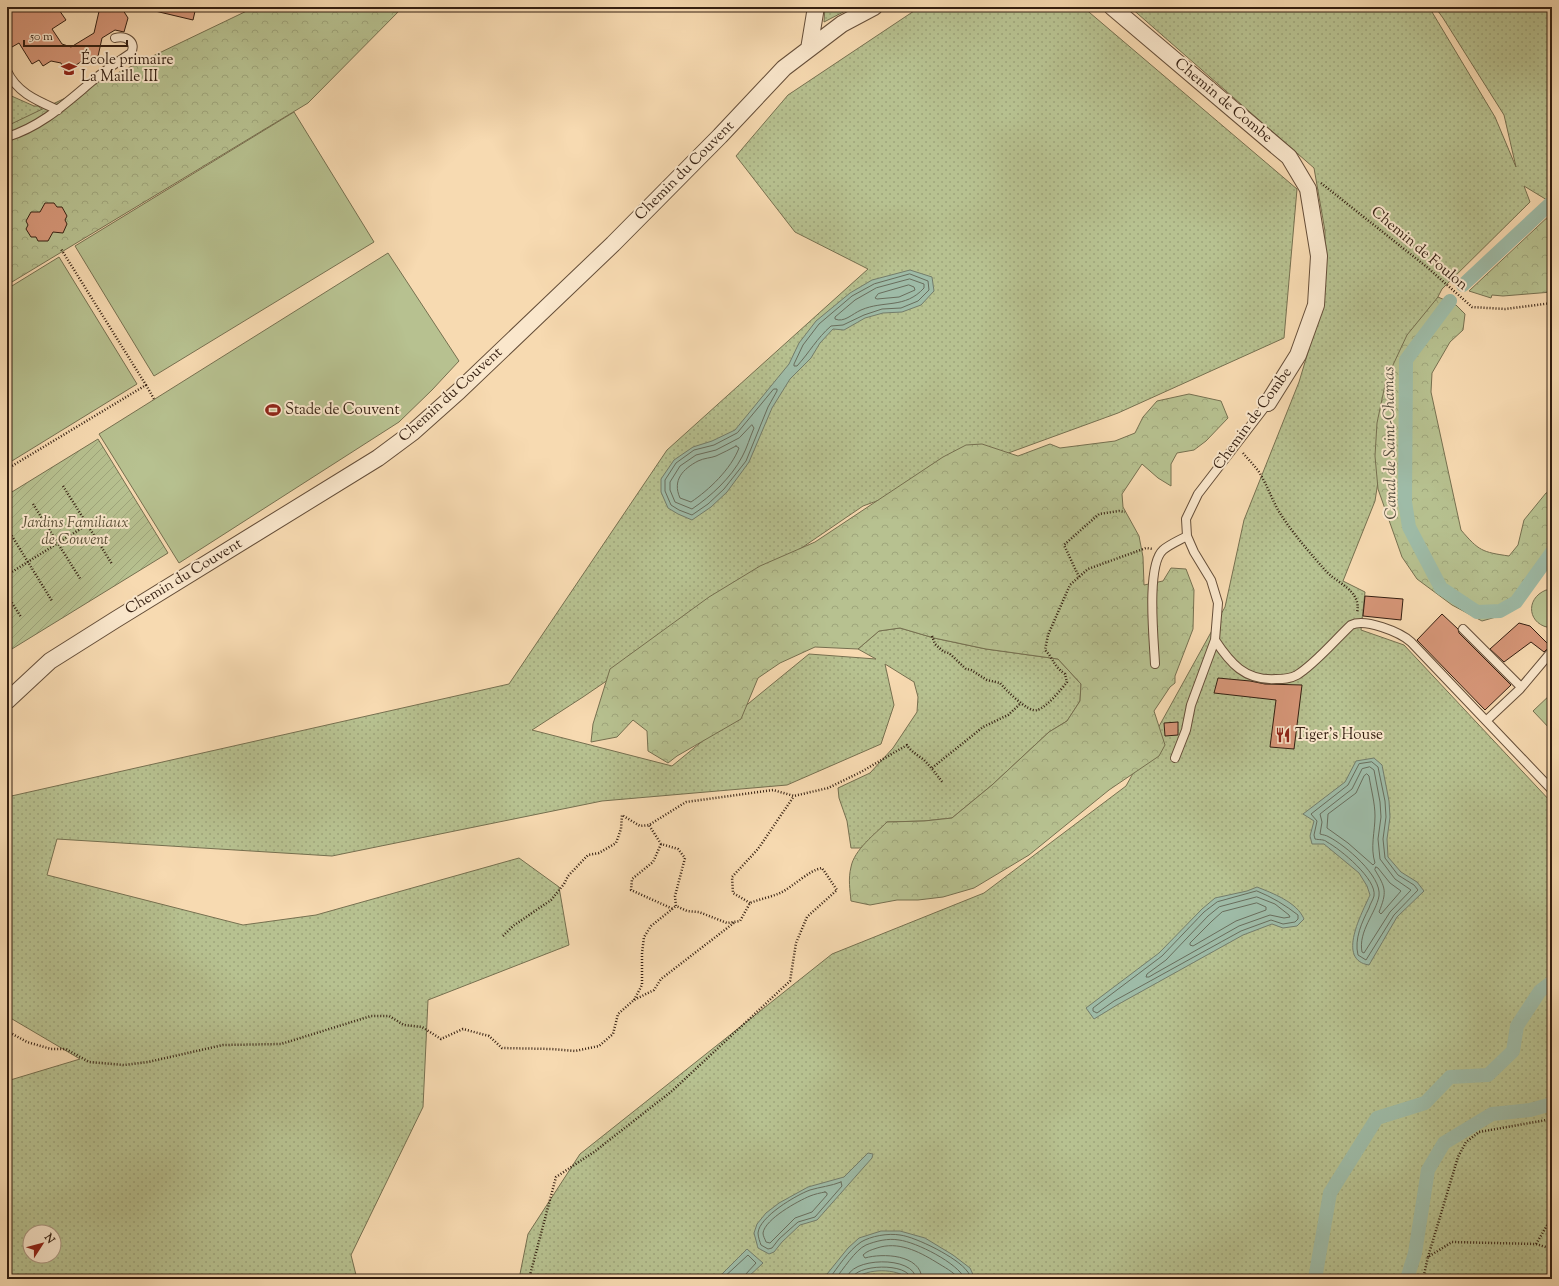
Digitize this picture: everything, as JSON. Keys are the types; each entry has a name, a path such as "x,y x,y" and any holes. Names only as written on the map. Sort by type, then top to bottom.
{"street":[{"path":"809,49 816,7"},
{"name":"Chemin du Couvent","path":"7,701 50,661 378,458 413,432 459,391 613,244 720,136 784,68 842,24 874,7"},
{"name":"Chemin de Combe","path":"1112,7 1289,158 1308,189 1319,256 1316,305 1298,355 1268,403"}],"lane":[{"path":"7,137 29,129 58,110 107,68 131,53 133,49 130,40 124,37 115,38"},
{"path":"7,71 17,86 28,96 58,110"},
{"name":"Chemin de Combe","path":"1175,758 1186,730 1191,705 1215,640 1218,603 1211,580 1194,552 1188,536 1186,519 1198,494 1268,403"},
{"path":"1155,664 1152,593 1155,561 1163,550 1188,536"},
{"path":"1215,640 1225,656 1236,667 1255,677 1270,680 1286,679 1295,676 1306,669 1351,625 1355,623 1362,622 1398,632 1406,637 1487,720 1552,790"},
{"path":"1463,630 1522,687"},
{"path":"1487,720 1522,687 1551,654"}],"path":[{"name":"Chemin de Foulon","path":"1320,182 1428,268 1472,307 1505,309 1552,303"},
{"path":"7,234 11,233"},
{"path":"61,249 154,399"},
{"path":"7,469 146,385"},
{"path":"1236,446 1256,468 1277,508 1326,571 1353,592 1357,599 1358,607 1355,623"},
{"path":"63,486 112,564"},
{"path":"33,504 81,580"},
{"path":"1079,577 1064,545 1099,514 1119,511 1126,512"},
{"path":"7,575 101,516"},
{"path":"7,528 52,601"},
{"path":"932,636 935,644 944,652 949,653 966,669 971,670 987,680 1000,683 1008,693 1032,710 1038,710 1061,690 1067,682 1065,674 1058,669 1045,650 1048,635 1070,585 1088,569 1146,548 1163,550"},
{"path":"7,595 21,617"},
{"path":"932,768 983,727 1008,714 1021,702"},
{"path":"503,936 513,926 551,900 564,884 568,876 588,855 599,853 616,843 621,829 622,815 640,826 649,825 686,802 773,790 794,796 828,788 860,772 907,745 911,751 932,768 943,783"},
{"path":"528,1279 556,1177 594,1152 672,1091 790,981 796,943 807,917 837,890 822,868 815,869 804,878 780,893 750,902 732,893 732,877 758,848 794,796"},
{"path":"649,825 661,844 678,849 685,858 675,896 676,906"},
{"path":"661,844 653,862 632,879 631,890 673,909"},
{"path":"676,906 686,911 699,912 727,923 740,921 750,902"},
{"path":"634,1000 642,985 642,953 644,937 651,926 676,906"},
{"path":"7,1030 27,1042 51,1049 66,1049 89,1062 124,1065 148,1062 223,1045 281,1044 371,1016 389,1016 404,1025 422,1026 441,1039 463,1029 489,1036 502,1048 551,1048 575,1051 599,1046 613,1034 618,1014 634,1000 654,990 660,979 735,922"},
{"path":"1423,1279 1428,1257 1458,1156 1466,1142 1479,1132 1552,1119"},
{"path":"1536,1244 1552,1217"},
{"path":"1428,1257 1452,1242 1536,1244 1552,1249"}],"green space":[{"path":"255,7 403,7 308,103 7,285 7,126"},
{"path":"825,7 853,7 824,22"},
{"path":"920,7 1083,7 1297,189 1284,338 1118,413 863,506 583,697 532,730 672,766 809,654 876,659 858,649 879,631 900,628 934,638 986,649 1058,659 1081,684 1080,701 1067,721 1049,732 992,785 952,818 924,821 887,822 861,848 851,848 847,821 839,798 838,788 870,773 893,748 917,712 918,697 914,682 885,664 894,705 881,744 787,785 602,801 332,856 57,839 47,875 243,925 316,915 519,858 559,887 569,945 428,1000 423,1107 351,1255 357,1279 7,1279 7,1081 80,1059 7,1016 7,797 509,684 667,450 868,269 795,232 736,156 788,95"},
{"path":"1130,7 1429,7 1495,117 1516,167 1504,115 1435,7 1552,7 1552,196 1547,200 1524,186 1530,202 1442,289 1393,384 1375,501 1343,581 1365,592 1361,630 1404,645 1552,803 1552,1279 519,1279 528,1234 580,1154 832,954 984,893 1126,786 1225,607 1244,520 1299,382 1324,299 1325,231 1314,168"},
{"path":"7,94 34,106 38,106 48,114 7,135"},
{"path":"294,112 374,242 154,376 75,246"},
{"path":"1552,213 1552,292 1503,296 1492,295 1491,298 1469,291"},
{"name":"Stade de Couvent","path":"388,253 459,361 399,422 179,563 99,434"},
{"path":"59,257 137,384 7,464 7,289"},
{"path":"1438,297 1456,305 1465,314 1463,330 1450,342 1432,373 1431,392 1461,530 1472,542 1487,552 1509,556 1518,545 1524,520 1546,493 1552,491 1552,548 1514,610 1482,621 1452,605 1417,579 1402,557 1378,489 1375,456 1377,423 1386,380 1407,335"},
{"path":"1189,394 1221,401 1228,418 1206,441 1194,450 1177,453 1171,464 1171,486 1158,478 1142,464 1122,494 1123,507 1139,536 1143,557 1144,585 1163,581 1171,568 1186,569 1194,590 1193,629 1175,676 1175,683 1170,687 1154,711 1165,745 1159,756 1109,790 1029,855 974,888 943,897 918,900 897,900 870,905 851,901 850,871 856,854 887,822 924,821 952,818 992,785 1049,732 1067,721 1080,701 1081,684 1058,659 986,649 934,638 900,628 879,631 858,649 815,647 780,663 758,678 741,719 677,756 668,763 648,751 647,731 633,720 617,737 591,742 593,724 610,669 709,597 760,566 815,542 943,457 966,445 982,444 1018,456 1050,444 1060,448 1115,441 1135,433 1143,417 1157,401"},
{"name":"Jardins Familiaux de Couvent","path":"98,439 168,553 7,652 7,495"},
{"path":"1546,590 1552,590 1552,628 1544,626 1538,622 1532,612 1534,599"},
{"path":"1552,693 1552,731 1533,711"}],"water":[{"path":"910,270 932,277 934,291 921,305 902,312 883,313 865,318 844,330 833,329 820,343 811,358 790,379 772,408 749,462 727,492 711,507 692,520 668,508 661,492 661,479 674,460 693,447 712,441 735,430 789,364 799,343 816,321 850,293 872,280"},
{"path":"1374,758 1382,765 1389,801 1390,817 1387,839 1388,857 1401,872 1417,882 1424,891 1397,917 1369,965 1359,961 1354,954 1353,945 1357,924 1370,895 1367,886 1359,873 1324,844 1312,844 1310,836 1314,821 1303,814 1345,782 1356,761"},
{"path":"1257,887 1277,895 1290,903 1301,913 1304,919 1297,926 1283,928 1272,924 1243,935 1094,1019 1086,1008 1159,953 1202,909 1215,898 1247,891"},
{"path":"868,1153 873,1154 872,1158 817,1220 800,1225 774,1252 769,1254 758,1248 754,1233 757,1224 766,1213 779,1203 808,1187 844,1177"},
{"path":"881,1231 900,1231 925,1238 953,1255 970,1268 975,1279 909,1279 903,1275 890,1271 874,1271 860,1275 854,1279 823,1279 848,1248 859,1238"},
{"path":"747,1249 763,1263 746,1279 717,1279"}],"building":[{"path":"7,7 57,7 66,20 52,29 62,44 71,47 94,33 100,7 121,7 128,18 124,32 115,30 102,38 97,61 87,58 65,72 61,63 51,61 43,66 39,60 32,64 19,43 12,47 7,39"},
{"path":"155,7 196,7 193,20 155,11"},
{"path":"45,203 54,203 57,207 62,207 67,216 65,220 67,224 63,233 53,232 48,241 38,241 36,237 31,237 26,229 28,225 26,221 31,212 40,212"},
{"path":"1365,596 1403,599 1401,620 1363,616"},
{"path":"1442,614 1511,685 1485,710 1417,640"},
{"path":"1519,623 1530,626 1550,646 1544,652 1531,642 1504,662 1490,649"},
{"path":"1218,678 1265,684 1302,685 1294,749 1270,747 1276,700 1214,693"},
{"path":"1178,722 1178,735 1165,736 1164,723"}],"waterway":[{"name":"Canal de Saint-Chamas","path":"1463,285 1552,202"},
{"name":"Canal de Saint-Chamas","path":"1450,301 1406,360 1405,502 1409,527 1441,588 1477,612 1500,611 1516,602 1552,552"},
{"name":"Canal de Saint-Chamas","path":"1315,1279 1330,1193 1377,1118 1425,1103 1450,1077 1488,1075 1513,1051 1517,1026 1540,991 1552,982"},
{"path":"1407,1279 1415,1253 1428,1170 1444,1143 1492,1114 1530,1110 1552,1104"}],"place":[{"name":"École primaire La Maille III","path":"69,69"},
{"name":"Stade de Couvent","path":"273,410"},
{"name":"Tiger's House","path":"1283,735"}]}
